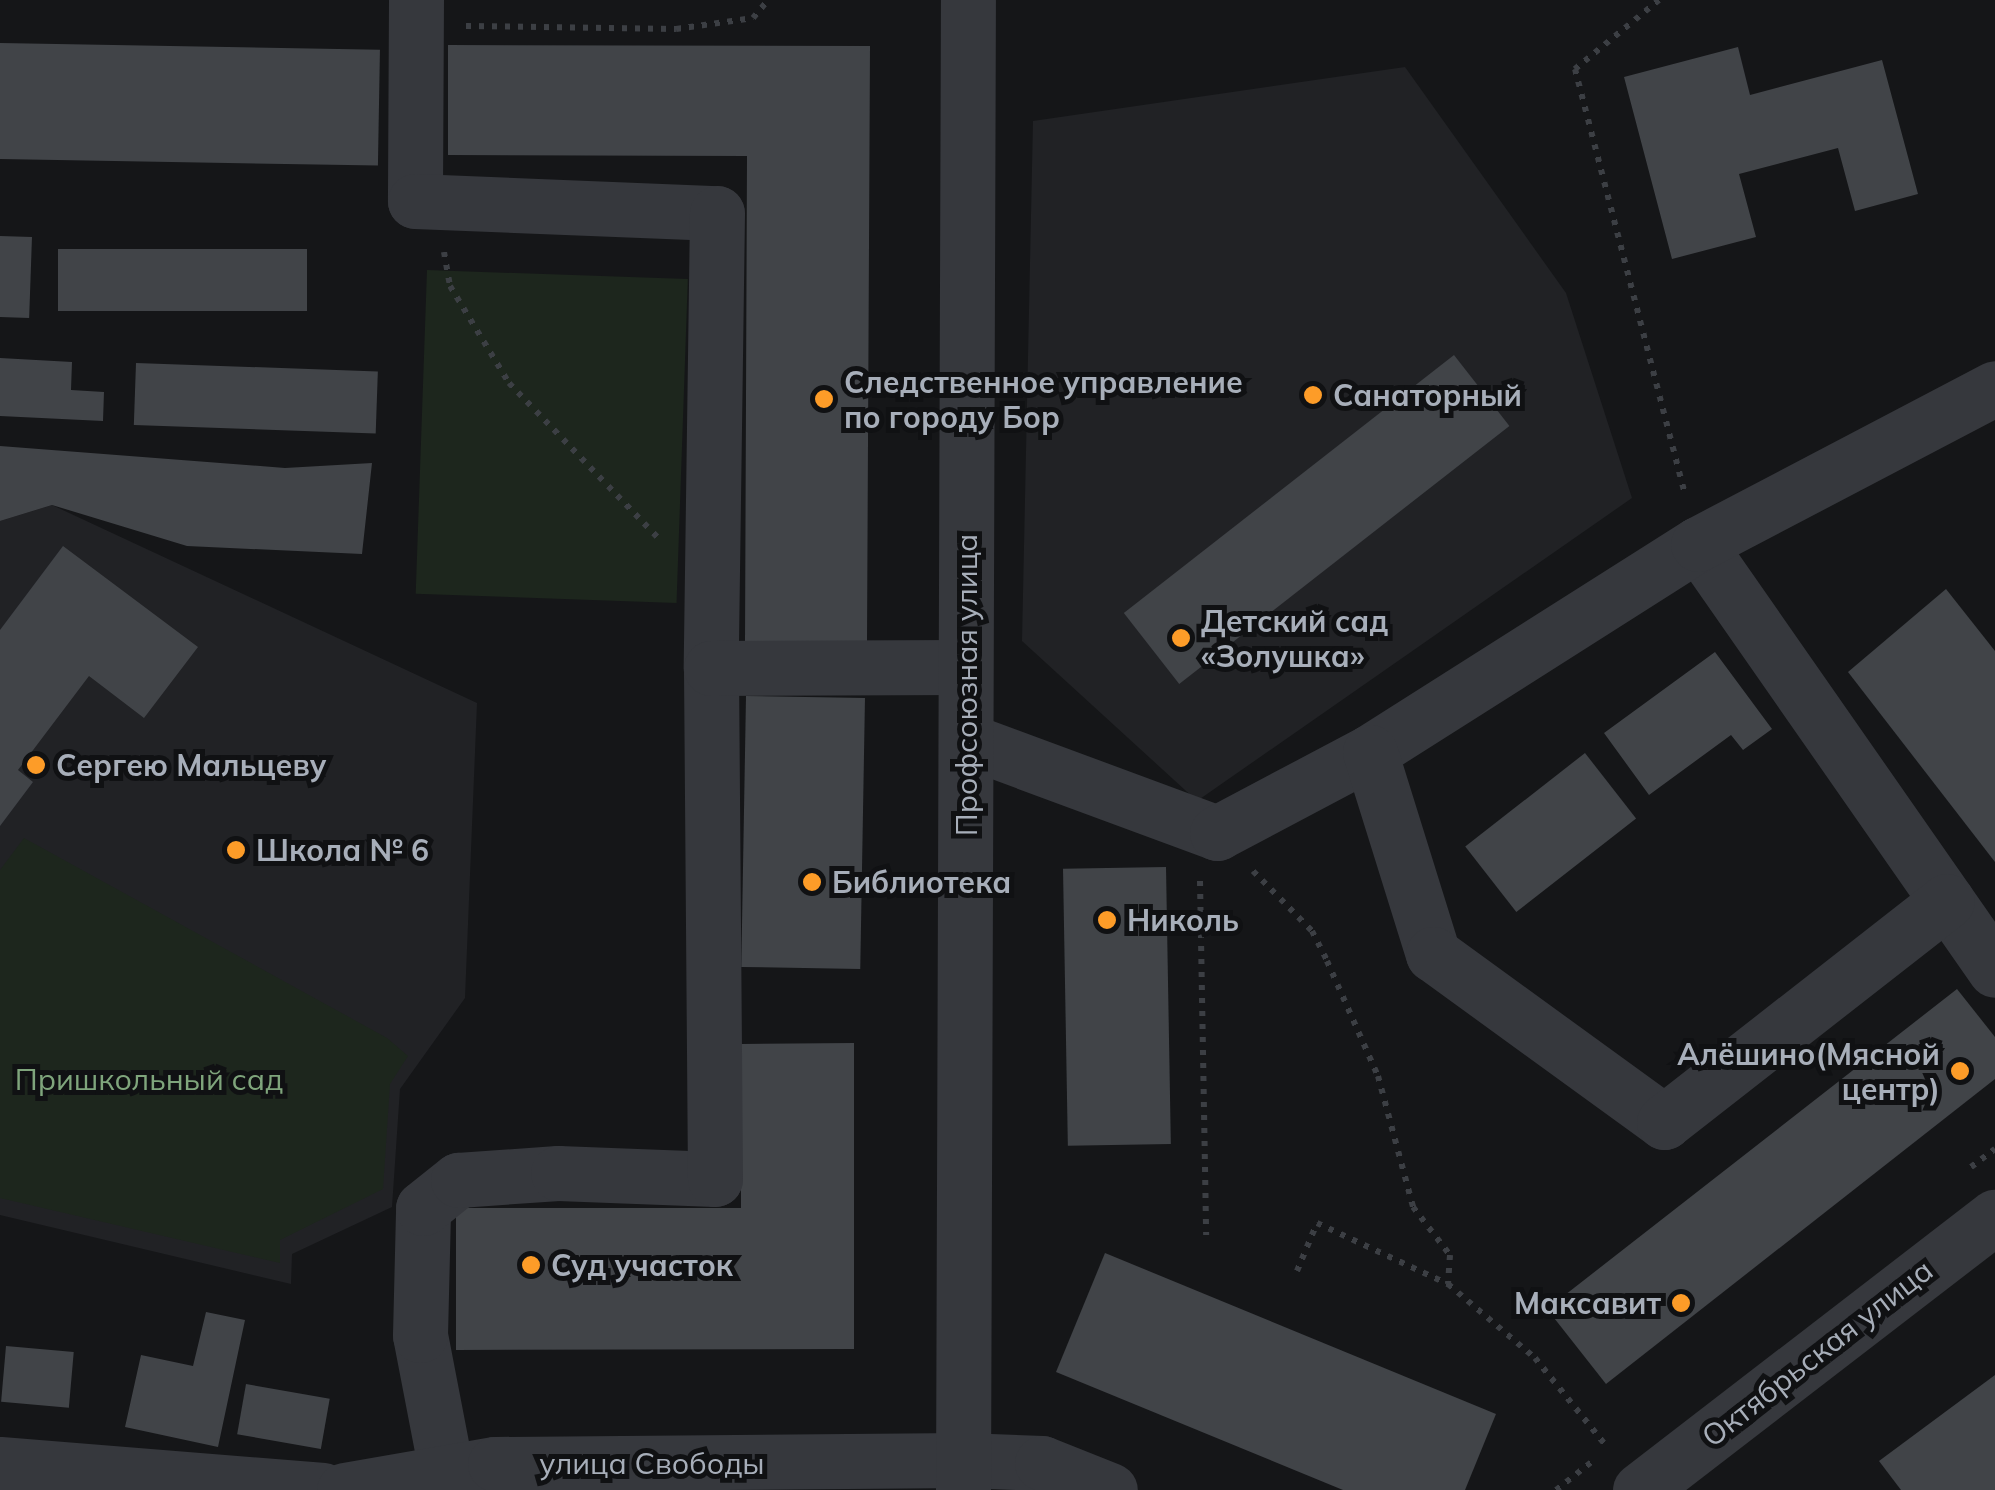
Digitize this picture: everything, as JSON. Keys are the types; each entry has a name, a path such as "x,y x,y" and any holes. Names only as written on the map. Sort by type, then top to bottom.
{"street":[{"name":"Профсоюзная улица","path":"963,1475 968,0"},
{"path":"416,25 415,201 718,214 711,668 715,1179 558,1174 458,1180 423,1208 420,1335 446,1470"},
{"path":"966,740 1208,830 1370,752 1698,544 1995,388"},
{"path":"1698,544 1995,970"},
{"path":"711,668 966,667"},
{"path":"1370,752 1433,954 1664,1122 1946,901"},
{"name":"Октябрьская улица","path":"1624,1469 1995,1217"},
{"name":"улица Свободы","path":"344,1490 446,1470 578,1464 963,1475 1042,1463 1110,1490"},
{"path":"0,1464 323,1490"}],"path":[{"path":"416,25 676,29 753,18 768,0"},
{"path":"1659,0 1574,69 1698,544"},
{"path":"435,202 450,286 510,384 712,595"},
{"path":"1206,1234 1208,830"},
{"path":"1208,830 1312,931 1378,1076 1413,1207 1450,1255 1448,1284"},
{"path":"1297,1271 1317,1223 1448,1284 1535,1358 1624,1469"}],"shaded area":[{"name":"Санаторный","path":"1405,67 1566,293 1632,498 1197,801 1022,641 1033,121"},
{"name":"Школа № 6","path":"52,505 477,703 465,998 400,1089 392,1207 292,1254 291,1284 0,1215 0,521"}],"green space":[{"path":"427,270 688,279 677,603 416,594"},
{"name":"Пришкольный сад","path":"24,838 387,1038 408,1056 390,1084 383,1189 280,1240 280,1263 0,1198 0,870"}],"building":[{"path":"0,43 380,50 378,166 0,159"},
{"path":"448,45 870,46 867,642 745,641 747,156 448,155"},
{"path":"1738,47 1750,95 1882,60 1918,194 1855,211 1838,148 1739,174 1756,237 1672,259 1624,77"},
{"path":"0,236 32,237 29,318 0,317"},
{"path":"58,249 307,249 307,311 58,311"},
{"path":"1454,355 1509,426 1179,684 1124,613"},
{"path":"0,358 72,362 71,390 104,392 103,421 0,416"},
{"path":"136,363 378,371 376,433 134,425"},
{"path":"0,446 285,468 372,463 362,554 187,546 52,505 0,521"},
{"path":"63,546 198,647 144,718 89,676 18,770 33,782 0,826 0,630"},
{"path":"1946,589 1995,651 1995,862 1848,672"},
{"path":"1715,652 1772,729 1743,750 1731,735 1649,795 1604,733"},
{"path":"746,696 865,698 860,969 741,967"},
{"path":"1585,753 1636,818 1516,912 1465,847"},
{"path":"1166,867 1171,1144 1068,1146 1063,869"},
{"path":"1957,989 1995,1037 1995,1079 1606,1384 1547,1309"},
{"path":"854,1043 854,1349 456,1350 456,1208 741,1208 741,1044"},
{"path":"1105,1253 1496,1414 1465,1490 1343,1490 1056,1372"},
{"path":"206,1312 245,1320 218,1447 125,1427 141,1355 193,1366"},
{"path":"6,1346 74,1352 69,1408 1,1402"},
{"path":"1995,1375 1995,1490 1901,1490 1879,1461"},
{"path":"246,1384 330,1399 321,1449 237,1434"}],"place":[{"name":"Санаторный","path":"1313,395"},
{"name":"Следственное управление по городу Бор","path":"824,399"},
{"name":"Детский сад «Золушка»","path":"1181,638"},
{"name":"Сергею Мальцеву","path":"36,765"},
{"name":"Школа № 6","path":"236,850"},
{"name":"Библиотека","path":"812,882"},
{"name":"Николь","path":"1107,920"},
{"name":"Алёшино(Мясной центр)","path":"1960,1071"},
{"name":"Суд участок","path":"531,1265"},
{"name":"Максавит","path":"1681,1303"}]}
